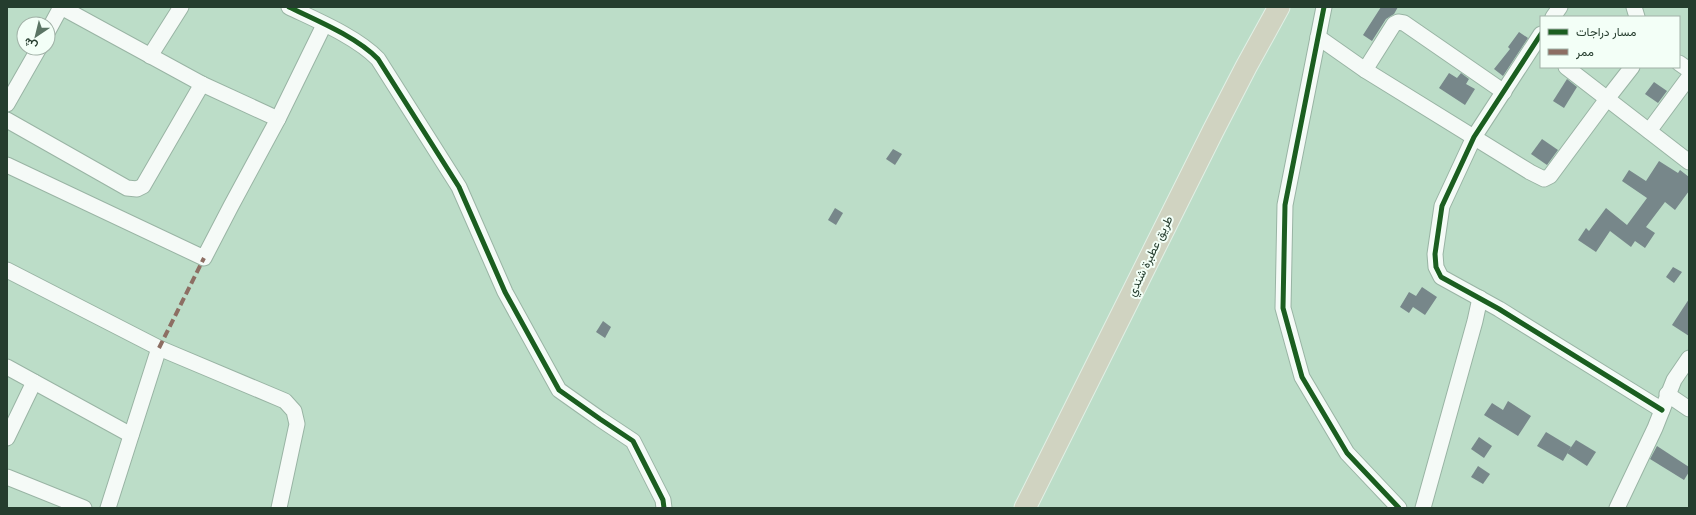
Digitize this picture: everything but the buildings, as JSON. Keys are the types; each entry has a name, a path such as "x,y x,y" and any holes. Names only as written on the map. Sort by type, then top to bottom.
{"highway":[{"name":"طريق عطبرة شندي","path":"1026,508 1209,138 1279,7"}],"street":[{"path":"56,16 61,7 202,84 278,118"},
{"path":"150,56 181,7"},
{"path":"289,7 324,24 369,49 378,59 459,187 505,292 559,390 634,441 663,500 664,508"},
{"path":"1324,7 1285,205 1283,308 1302,378 1347,454 1399,508"},
{"path":"1554,16 1560,7"},
{"path":"1364,70 1394,24 1398,22 1404,23 1504,92"},
{"path":"7,165 204,258 278,118 324,24"},
{"path":"1318,37 1364,70 1530,172 1544,179 1550,176 1606,99 1631,68"},
{"path":"1539,42 1474,137 1442,206 1435,254 1436,267 1440,277 1480,298 1662,410"},
{"path":"7,104 34,56"},
{"path":"1680,64 1689,70"},
{"path":"1567,68 1689,162"},
{"path":"1649,131 1689,77"},
{"path":"7,120 127,188 137,189 143,186 202,84"},
{"path":"7,270 159,348 285,401 294,411 297,424 279,508"},
{"path":"1423,508 1480,298"},
{"path":"108,508 159,348"},
{"path":"1617,508 1662,410 1667,394 1674,380 1689,358"},
{"path":"7,368 131,435"},
{"path":"7,438 34,382"},
{"path":"1667,394 1689,409"},
{"path":"7,477 84,508"}],"marked path":[{"path":"159,348 204,258"}],"cycle path":[{"path":"289,7 348,36 378,59 459,187 505,292 559,390 633,441 663,500 664,508"},
{"path":"1324,7 1285,205 1283,308 1302,377 1347,453 1399,508"},
{"path":"1540,36 1474,137 1442,206 1435,254 1436,267 1441,277 1499,309 1662,410"}]}
